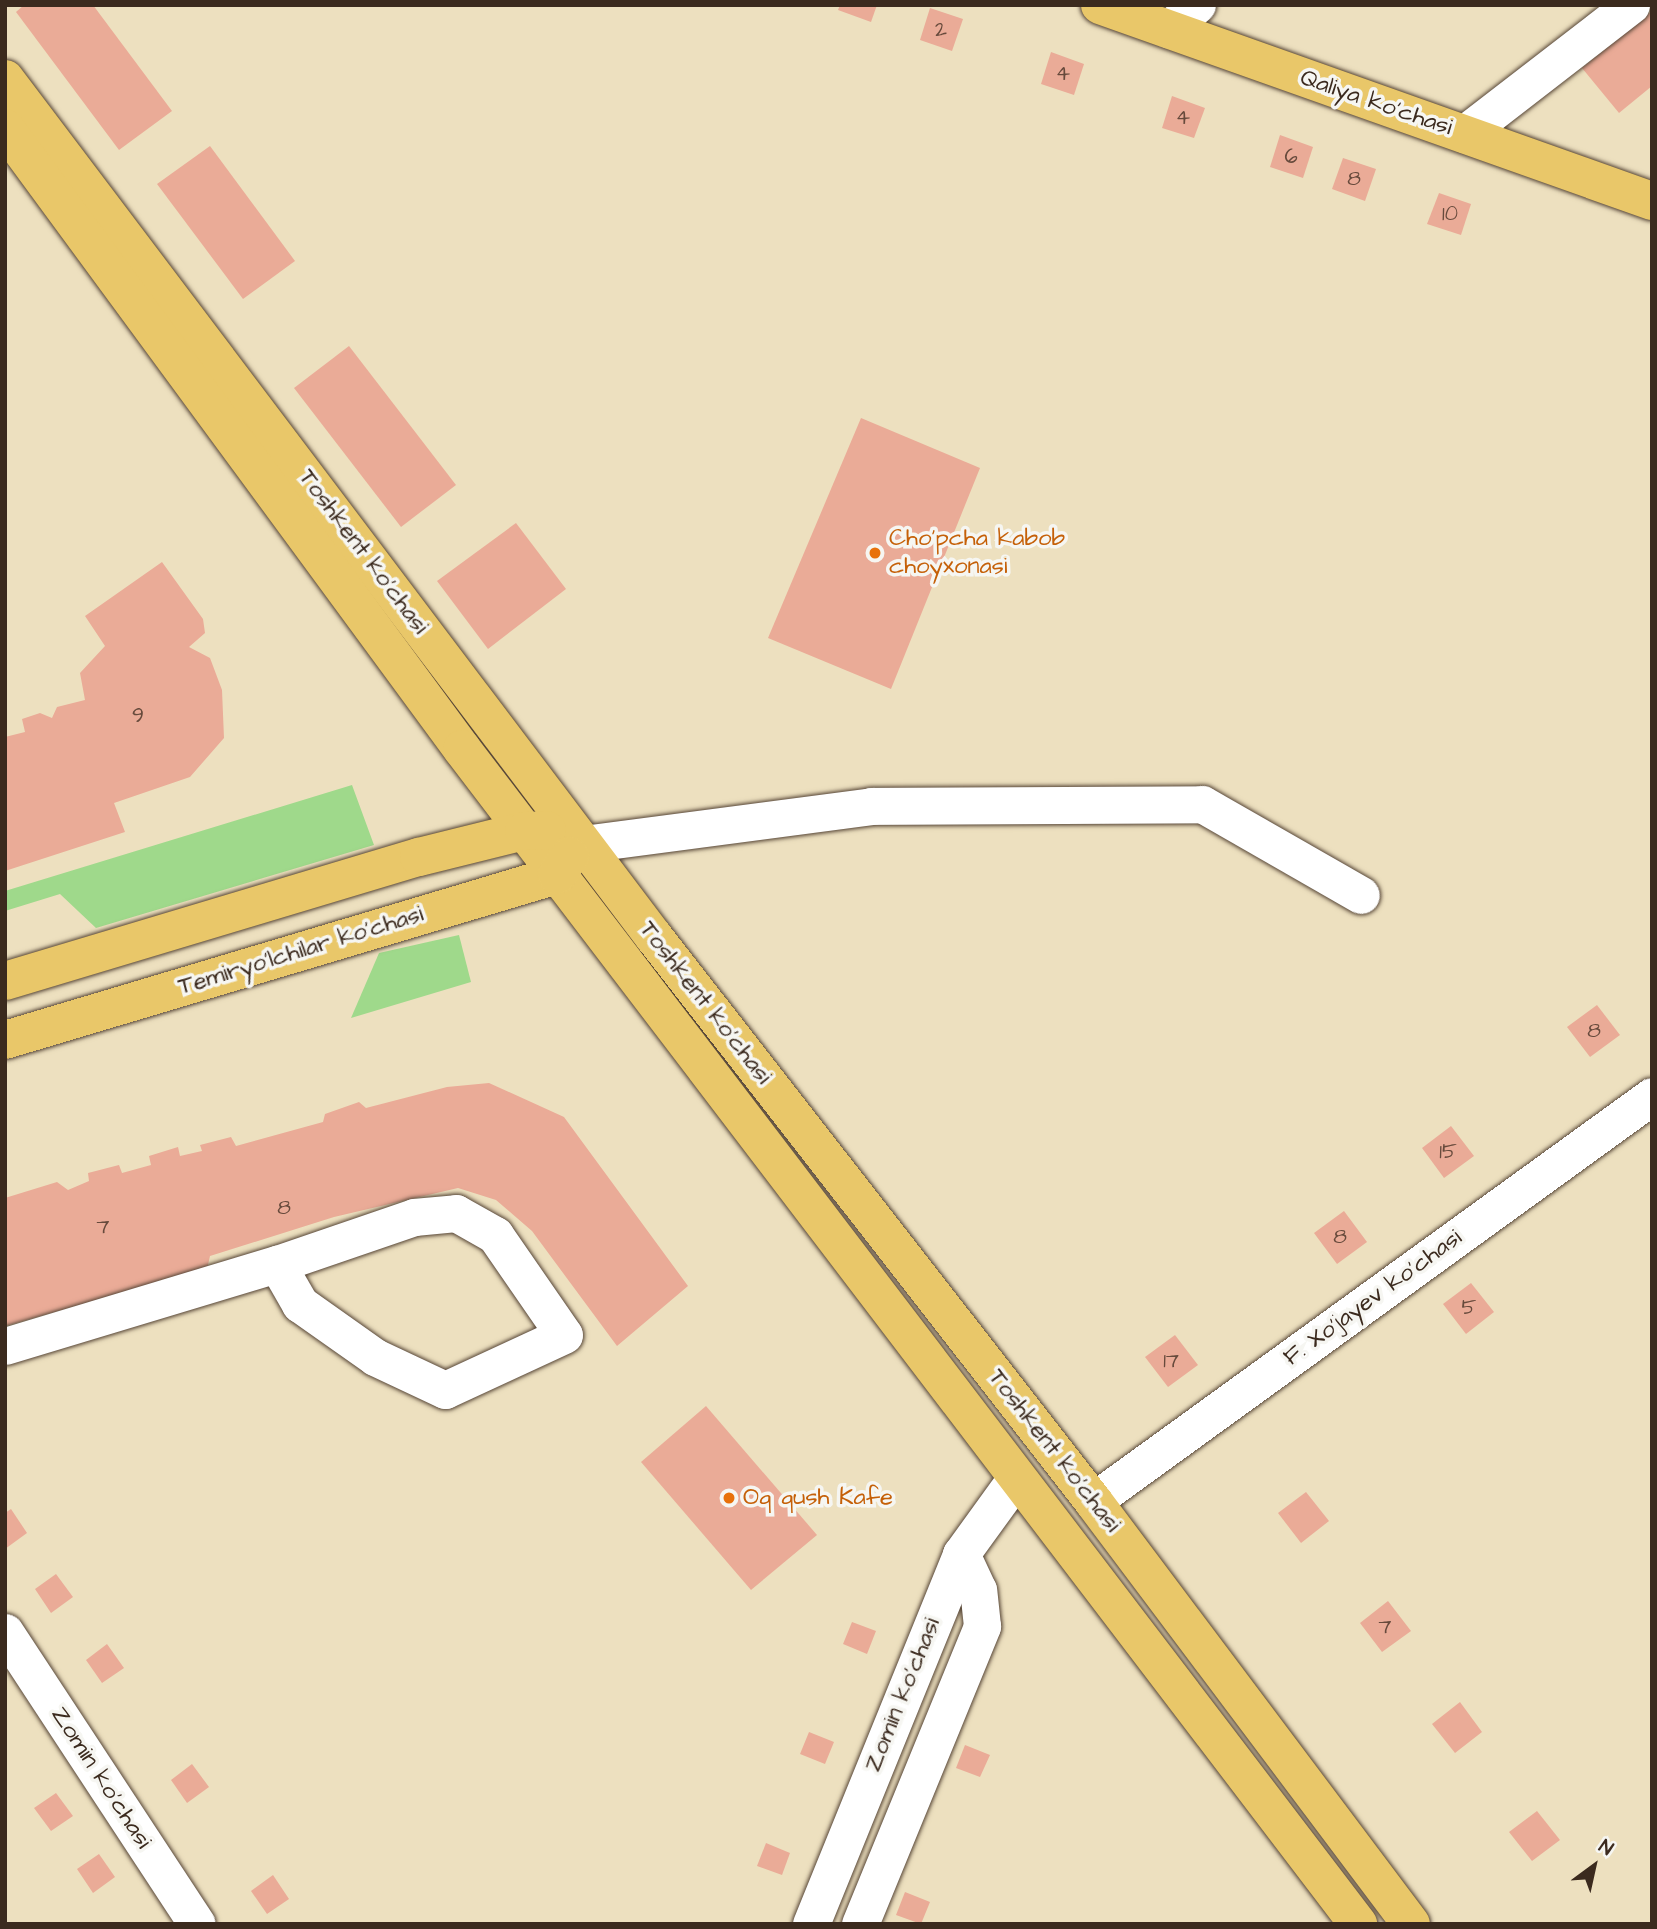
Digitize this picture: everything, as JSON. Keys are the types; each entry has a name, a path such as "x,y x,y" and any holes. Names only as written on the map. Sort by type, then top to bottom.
{"main road":[{"name":"Qaliya ko'chasi","path":"1100,5 1652,201"},
{"name":"Toshkent ko'chasi","path":"5,79 544,792 576,841 611,880 1093,1501 1411,1924"},
{"name":"Toshkent ko'chasi","path":"5,128 524,831 1348,1919"},
{"path":"5,981 419,857 524,831 553,831 576,841 570,858 558,875"},
{"name":"Temiryo'lchilar ko'chasi","path":"5,1040 558,875"}],"street":[{"path":"1168,29 1197,5"},
{"path":"1464,134 1631,5"},
{"path":"576,841 871,806 1202,804 1361,895"},
{"name":"F. Xo'jayev ko'chasi","path":"1093,1501 1652,1096"},
{"path":"5,1346 277,1264 414,1217 456,1213 495,1235 565,1335 445,1390 375,1357 300,1304 277,1264"},
{"name":"Zomin ko'chasi","path":"811,1924 961,1554 1016,1478"},
{"path":"860,1924 982,1626 978,1590 961,1554"},
{"name":"Zomin ko'chasi","path":"5,1632 198,1924"}],"green space":[{"path":"352,785 374,845 96,928 60,894 5,911 5,891"},
{"path":"459,935 471,982 351,1018 379,953"}],"building":[{"path":"24,5 93,5 172,111 119,150 16,12"},
{"path":"840,5 877,5 871,22 838,10"},
{"path":"930,8 963,19 952,51 920,40"},
{"path":"1652,11 1652,86 1619,113 1582,68"},
{"path":"1051,52 1084,64 1074,95 1041,84"},
{"path":"1172,96 1205,108 1194,138 1162,128"},
{"path":"1280,135 1313,147 1303,178 1270,167"},
{"path":"210,146 295,261 243,299 157,184"},
{"path":"1343,158 1376,169 1365,201 1332,189"},
{"path":"1439,193 1471,204 1461,235 1427,224"},
{"path":"349,346 456,485 401,527 294,388"},
{"name":"Cho‘pcha kabob choyxonasi","path":"861,418 980,468 891,689 768,638"},
{"path":"516,523 566,589 488,649 437,581"},
{"path":"162,562 203,619 205,633 189,647 210,658 222,690 224,738 190,777 114,803 125,832 5,871 5,737 25,732 22,719 40,713 52,718 57,707 85,700 80,673 105,646 85,616"},
{"path":"1597,1005 1620,1035 1590,1057 1567,1027"},
{"path":"489,1083 564,1117 688,1286 617,1346 532,1231 496,1200 458,1188 334,1217 210,1256 207,1269 5,1326 5,1198 57,1182 68,1190 89,1181 88,1173 119,1165 122,1173 151,1165 149,1156 178,1147 180,1156 202,1151 200,1145 231,1137 236,1146 323,1122 325,1114 359,1102 366,1108 447,1087"},
{"path":"1451,1126 1474,1156 1444,1178 1422,1148"},
{"path":"1344,1211 1367,1242 1337,1264 1314,1233"},
{"path":"1471,1283 1494,1312 1466,1334 1443,1304"},
{"path":"1175,1335 1198,1365 1168,1387 1145,1357"},
{"name":"Oq qush Kafe","path":"706,1406 817,1535 751,1590 641,1462"},
{"path":"1306,1492 1329,1521 1301,1543 1278,1513"},
{"path":"11,1509 27,1533 5,1549 5,1513"},
{"path":"56,1574 73,1597 51,1613 35,1589"},
{"path":"1388,1601 1411,1631 1382,1652 1360,1623"},
{"path":"852,1622 876,1631 867,1654 843,1644"},
{"path":"107,1644 124,1668 102,1683 86,1660"},
{"path":"1460,1702 1482,1732 1455,1753 1432,1724"},
{"path":"809,1732 834,1742 825,1764 800,1754"},
{"path":"965,1745 990,1755 980,1777 956,1768"},
{"path":"192,1764 209,1787 187,1803 171,1780"},
{"path":"56,1793 73,1816 51,1831 34,1808"},
{"path":"1537,1811 1560,1840 1532,1861 1509,1832"},
{"path":"766,1843 790,1853 782,1875 757,1866"},
{"path":"99,1854 115,1877 93,1893 77,1869"},
{"path":"273,1875 289,1899 267,1914 251,1891"},
{"path":"905,1892 930,1902 921,1924 896,1915"}],"place":[{"name":"Cho‘pcha kabob choyxonasi","path":"875,553"},
{"name":"Oq qush Kafe","path":"729,1498"}]}
